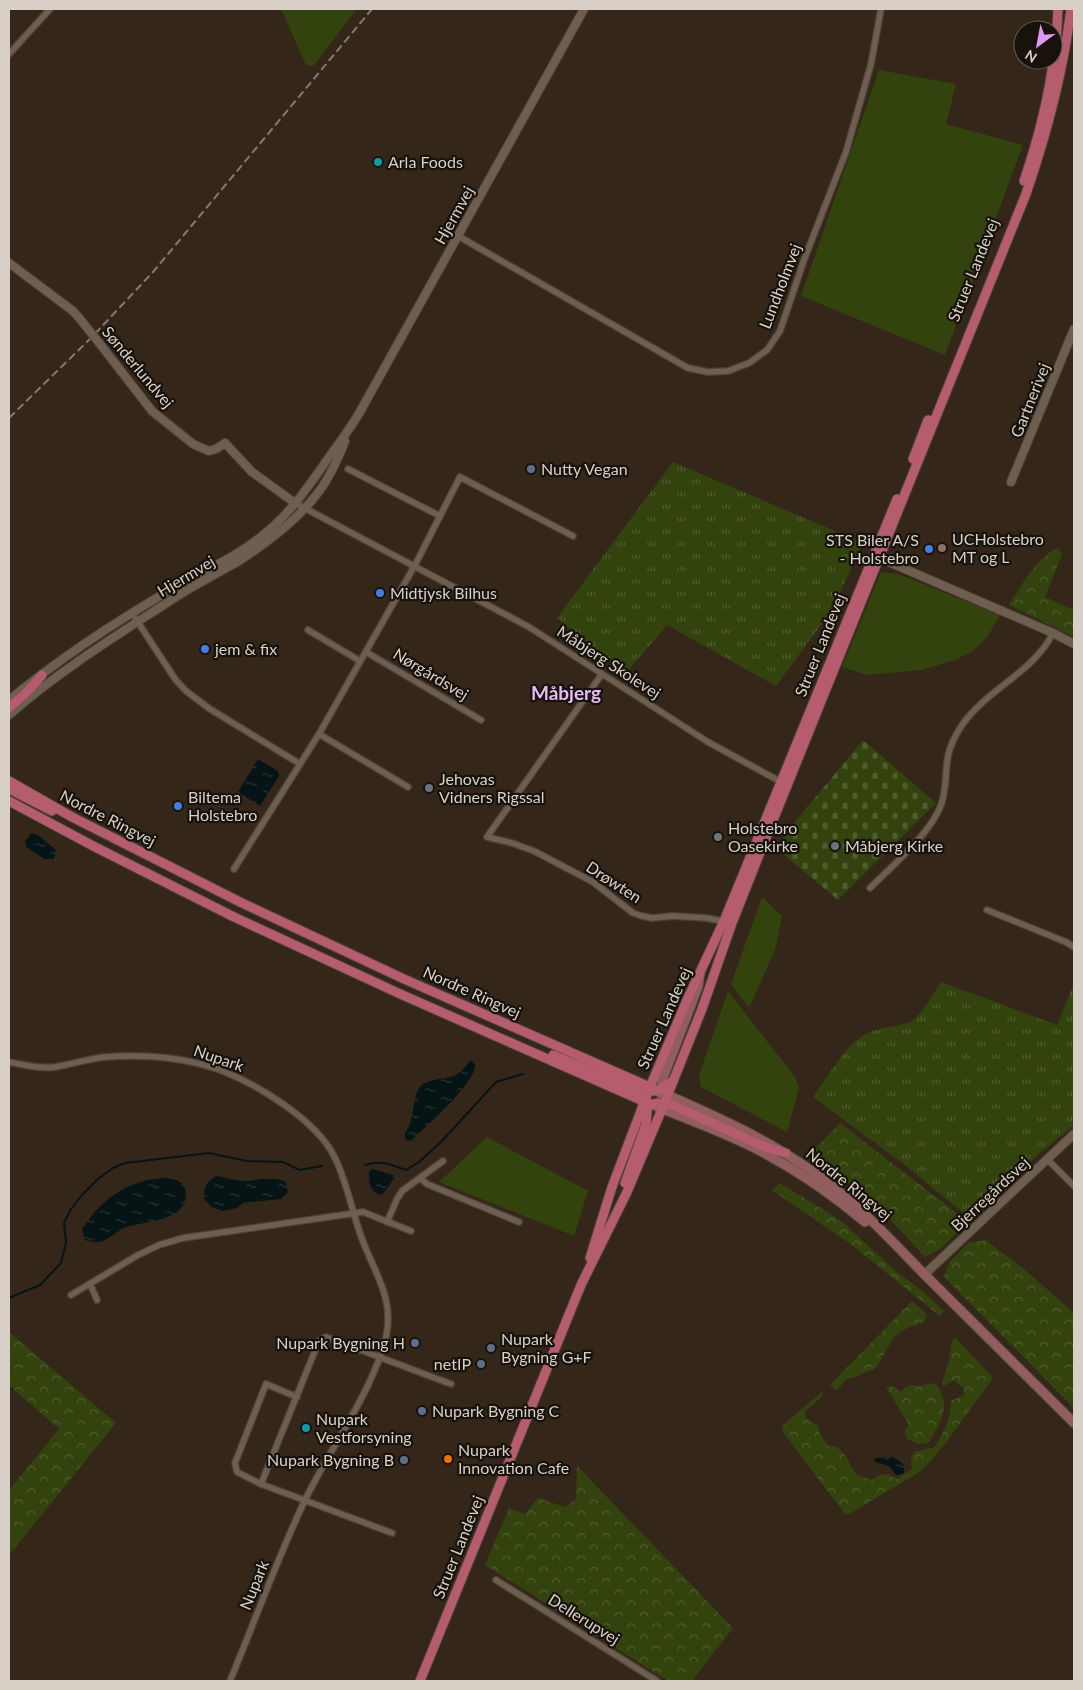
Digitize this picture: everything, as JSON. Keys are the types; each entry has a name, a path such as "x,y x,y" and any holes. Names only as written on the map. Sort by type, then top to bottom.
{"main road":[{"name":"Struer Landevej","path":"876,557 918,446 1021,192 1035,148 1046,101 1054,55 1058,9"},
{"name":"Struer Landevej","path":"581,1285 612,1187 653,1098 673,1081 702,1009 728,922 1035,168 1055,101 1064,60 1071,9"},
{"path":"9,708 42,675"},
{"name":"Nordre Ringvej","path":"9,781 72,817 242,903 404,979 633,1079 653,1098 676,1114 744,1143 784,1164 814,1183 849,1208 906,1255"},
{"path":"9,789 42,807 72,817"},
{"name":"Nordre Ringvej","path":"9,800 95,848 234,917 398,993 526,1050 653,1098 708,1113 786,1153 843,1194 880,1227 1074,1423"},
{"name":"Struer Landevej","path":"420,1681 581,1285 617,1213 653,1098 700,974 728,922"},
{"path":"617,1213 619,1199 646,1124 653,1098"}],"street":[{"path":"9,54 50,9"},
{"name":"Hjermvej","path":"9,700 132,613 183,582 229,559 280,520 295,503 347,434 584,9"},
{"name":"Lundholmvej","path":"458,236 688,368 708,372 728,371 749,363 767,350 780,331 804,260 846,152 871,64 881,9"},
{"name":"Sønderlundvej","path":"9,263 73,311 152,411 201,449 216,450 225,443 252,472 295,503"},
{"name":"Gartnerivej","path":"1011,482 1074,329"},
{"name":"Hjermvej","path":"9,715 78,660 260,546 316,496 339,456 347,434"},
{"path":"348,469 440,516"},
{"path":"234,869 319,734 415,565 460,477 573,536"},
{"name":"Måbjerg Skolevej","path":"295,503 529,627 708,742 784,784"},
{"path":"876,557 1053,633 1074,644"},
{"path":"132,613 174,679 186,691 210,709 300,764"},
{"path":"308,630 360,661"},
{"path":"870,888 926,831 936,817 942,803 948,756 953,740 963,723 1039,655 1053,633"},
{"name":"Nørgårdsvej","path":"366,652 481,720"},
{"name":"Drøwten","path":"602,674 487,837 534,851 593,882 633,913 652,918 673,916 707,918 728,922"},
{"path":"319,734 408,787"},
{"path":"987,910 1074,947"},
{"name":"Nupark","path":"9,1062 53,1067 104,1057 168,1057 201,1064 241,1079 285,1105 307,1123 334,1154 364,1244 381,1280 386,1298 388,1319 381,1357 358,1405 305,1500 230,1681"},
{"name":"Bjerregårdsvej","path":"925,1274 1074,1134"},
{"path":"1047,1159 1074,1186"},
{"path":"387,1222 400,1195 410,1185 443,1161"},
{"path":"420,1178 427,1184 518,1222"},
{"path":"71,1295 138,1255 160,1245 184,1238 363,1212 410,1231"},
{"path":"90,1284 97,1300"},
{"path":"261,1484 319,1341 326,1337 452,1384"},
{"path":"297,1397 266,1384 235,1463 237,1472 261,1484 392,1533"},
{"name":"Dellerupvej","path":"496,1580 657,1681"}],"green space":[{"path":"281,9 357,9 313,66 306,65"},
{"path":"879,70 956,84 946,124 1023,145 945,355 801,296"},
{"path":"673,462 863,543 832,610 776,686 667,625 625,674 557,618"},
{"path":"1058,548 1062,554 1045,597 1074,610 1074,637 1009,605 1037,565 1044,557"},
{"path":"881,572 899,574 1000,615 988,636 973,651 955,660 921,670 867,675 842,667"},
{"path":"863,740 936,803 838,900 778,850 777,846"},
{"path":"762,897 782,916 775,950 749,1008 731,984"},
{"path":"941,982 1057,1025 1074,984 1074,1125 1033,1159 972,1220 905,1165 813,1097 829,1073 855,1041 867,1033 914,1020"},
{"path":"728,991 795,1077 799,1088 787,1132 701,1087 699,1075"},
{"path":"840,1123 968,1222 940,1249 925,1257 887,1216 858,1190 808,1156"},
{"path":"487,1137 588,1191 574,1236 439,1182"},
{"path":"780,1183 841,1221 898,1273 921,1290 944,1311 940,1316 853,1246 772,1190"},
{"path":"985,1240 1024,1269 1074,1313 1074,1408 944,1277 949,1263 968,1243"},
{"path":"912,1301 927,1314 924,1322 907,1328 894,1337 876,1368 846,1380 836,1391 830,1385"},
{"path":"9,1332 116,1423 9,1555 9,1490 59,1429 9,1385"},
{"path":"955,1337 993,1378 945,1444 928,1464 918,1473 849,1514 845,1514 782,1431 782,1426 822,1392 823,1396 805,1411 805,1417 818,1426 820,1434 828,1446 837,1447 848,1459 856,1474 872,1480 885,1475 897,1479 912,1469 911,1459 914,1452 935,1447 948,1419 951,1401 964,1395 963,1388 954,1380 944,1386 942,1383 949,1362 952,1340"},
{"path":"931,1383 937,1385 942,1396 944,1403 943,1413 928,1443 918,1444 907,1439 904,1432 909,1425 886,1387 892,1386 900,1392 909,1385 921,1386"},
{"path":"577,1466 733,1628 692,1681 668,1681 485,1565 509,1508 525,1514 538,1498 565,1507 576,1499"}],"water":[{"path":"258,759 278,771 279,776 260,806 238,792"},
{"path":"31,833 38,835 56,850 54,859 44,859 26,847 25,841"},
{"path":"471,1060 475,1064 474,1072 460,1092 412,1140 407,1141 405,1134 410,1124 418,1090 421,1086 429,1081 454,1076"},
{"path":"373,1169 396,1176 382,1195 372,1190 369,1171"},
{"path":"216,1176 240,1181 281,1180 286,1182 288,1192 281,1199 243,1203 237,1208 222,1211 212,1207 204,1199 206,1185"},
{"path":"162,1178 179,1181 184,1186 185,1200 182,1208 175,1214 156,1221 127,1227 103,1241 92,1242 85,1240 82,1229 107,1200 116,1193 137,1183"},
{"path":"892,1457 904,1465 903,1474 896,1475 889,1466 874,1460 876,1458"}],"waterway":[{"path":"365,1165 390,1164 406,1170 419,1162 442,1141 496,1082 523,1074"},
{"path":"9,1298 40,1285 61,1263 66,1243 64,1223 71,1209 98,1179 113,1168 125,1163 209,1153 246,1161 283,1162 300,1170 322,1166"}],"railway":[{"path":"9,418 91,338 153,272 372,9"}],"place":[{"name":"Arla Foods","path":"378,162"},
{"name":"Nutty Vegan","path":"531,469"},
{"name":"UCHolstebro MT og L","path":"942,548"},
{"name":"STS Biler A/S - Holstebro","path":"929,549"},
{"name":"Midtjysk Bilhus","path":"380,593"},
{"name":"jem & fix","path":"205,649"},
{"name":"Jehovas Vidners Rigssal","path":"429,788"},
{"name":"Biltema Holstebro","path":"178,806"},
{"name":"Holstebro Oasekirke","path":"718,837"},
{"name":"Måbjerg Kirke","path":"835,846"},
{"name":"Nupark Bygning H","path":"415,1343"},
{"name":"Nupark Bygning G+F","path":"491,1348"},
{"name":"netIP","path":"481,1364"},
{"name":"Nupark Bygning C","path":"422,1411"},
{"name":"Nupark Vestforsyning","path":"306,1428"},
{"name":"Nupark Innovation Cafe","path":"448,1459"},
{"name":"Nupark Bygning B","path":"404,1460"}],"district":[{"name":"Måbjerg","path":"566,693"}]}
